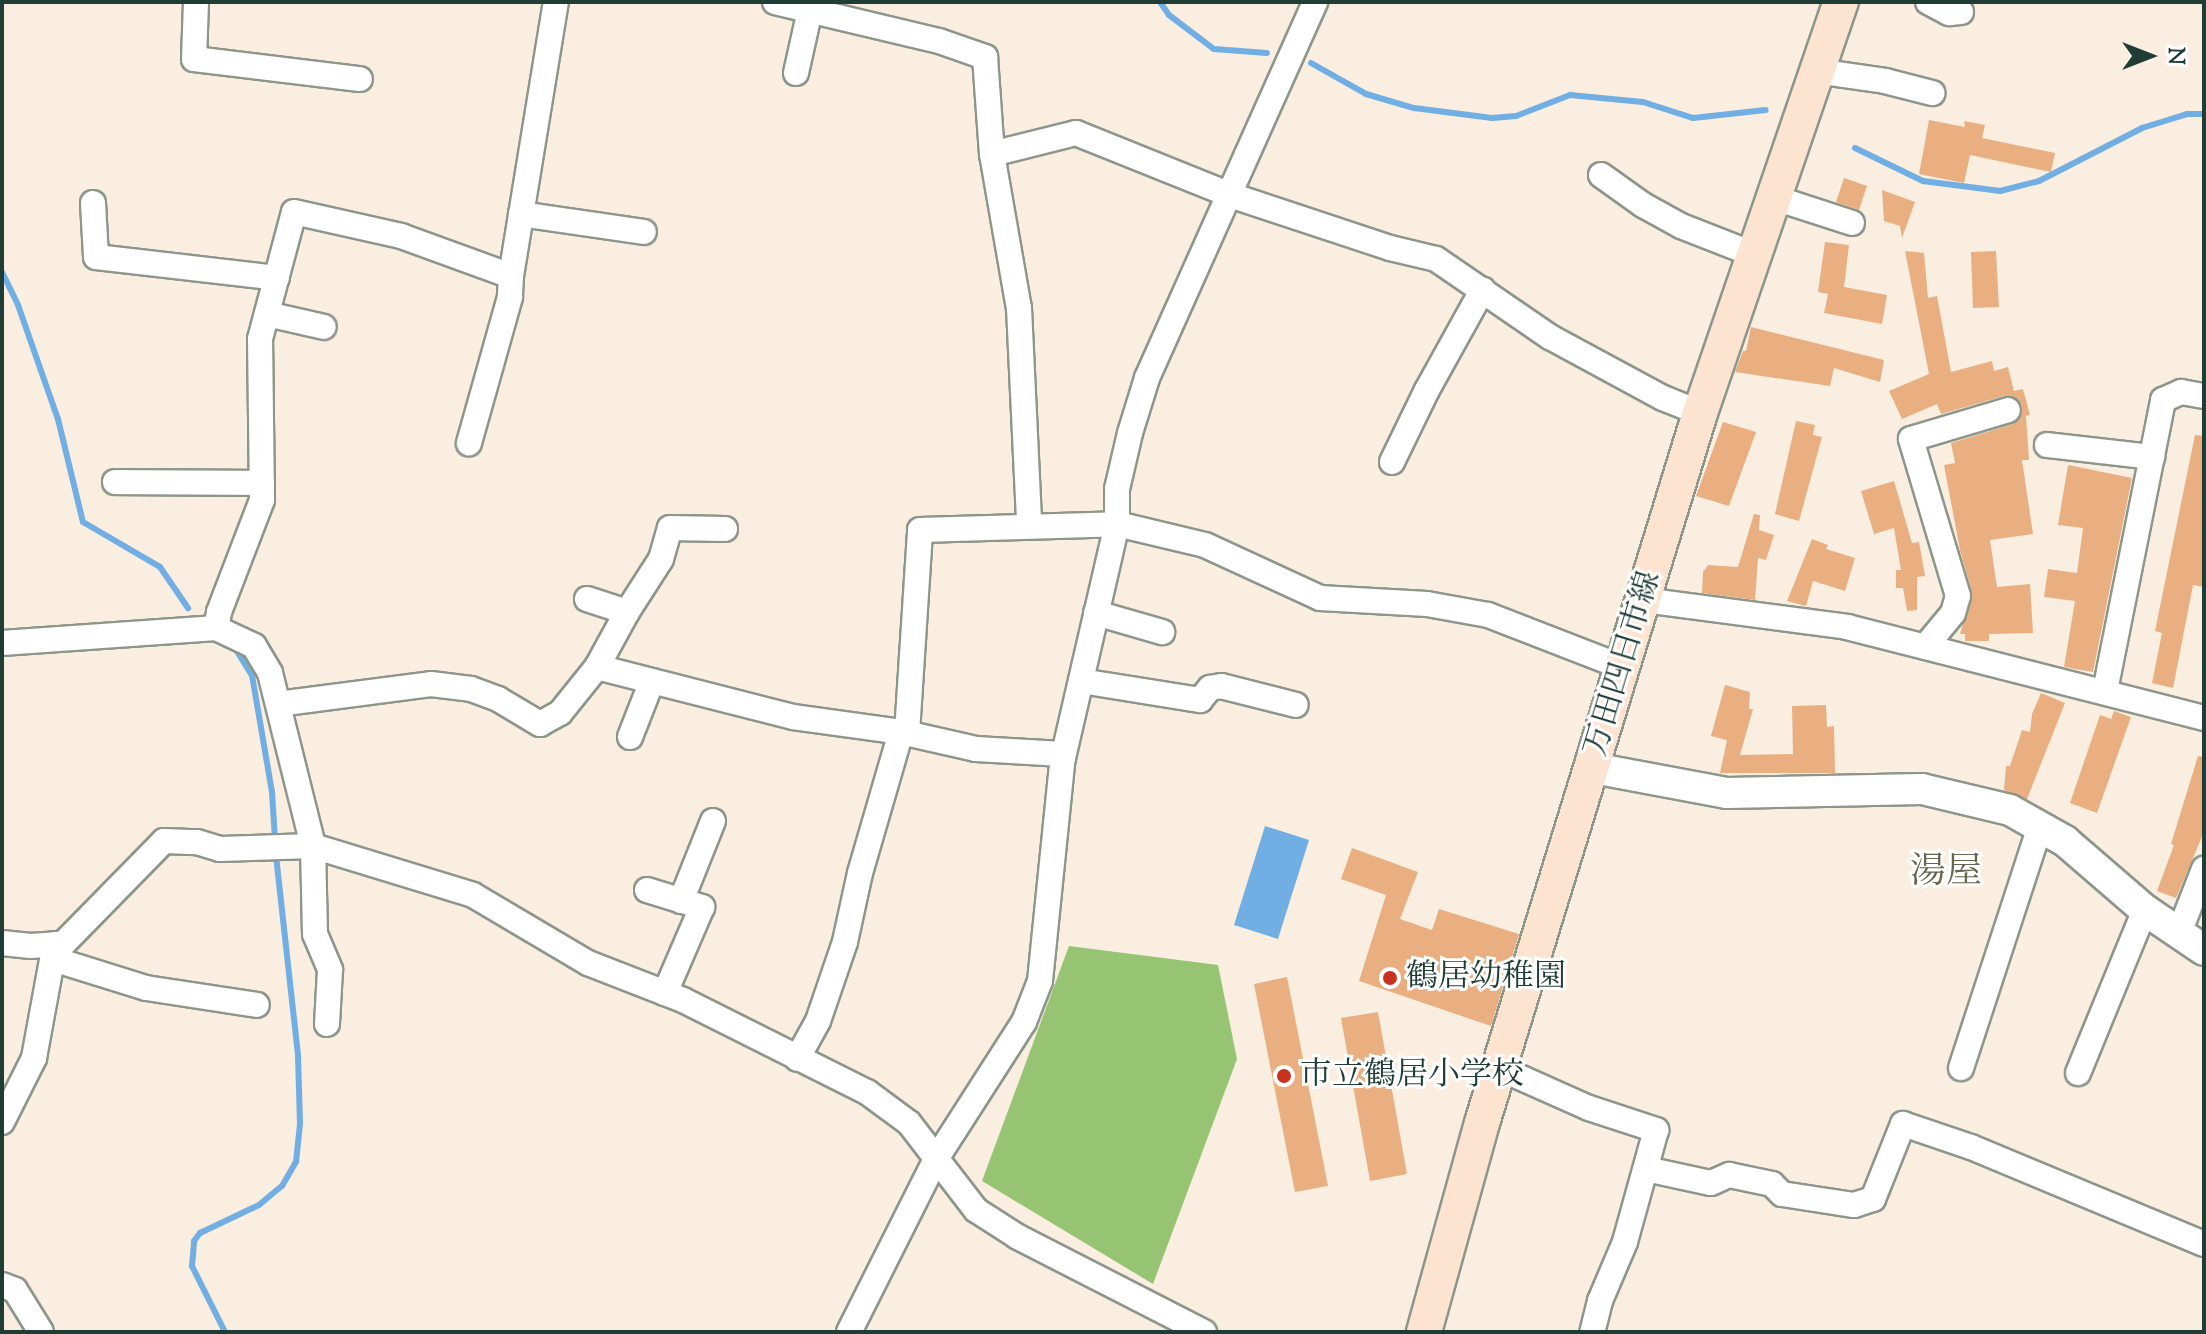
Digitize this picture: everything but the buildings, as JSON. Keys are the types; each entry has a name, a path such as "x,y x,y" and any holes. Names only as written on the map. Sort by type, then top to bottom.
{"main road":[{"name":"万田四日市線","path":"1424,1332 1499,1068 1700,413 1841,2"}],"street":[{"path":"196,2 194,59 360,79"},
{"path":"469,443 510,297 556,2"},
{"path":"775,2 939,41 985,57 992,154 1019,308 1029,524"},
{"path":"1063,754 1063,758 1117,524 1117,489 1147,378 1315,2"},
{"path":"1928,2 1949,13 1961,12"},
{"path":"796,73 810,10"},
{"path":"1816,71 1885,81 1932,93"},
{"path":"992,154 1076,133 1230,195 1390,248 1436,259 1550,337 1663,398 1700,413"},
{"path":"1601,175 1681,226 1753,254"},
{"path":"1772,197 1852,223"},
{"path":"93,203 96,257 277,278"},
{"path":"216,628 219,612 262,500 260,339 294,212 401,236 511,276"},
{"path":"521,214 644,232"},
{"path":"1392,462 1427,390 1483,289"},
{"path":"267,314 324,327"},
{"path":"2105,691 2163,400 2181,392 2204,396"},
{"path":"1925,647 1953,613 1958,596 1911,439 2008,410"},
{"path":"2047,445 2152,457"},
{"path":"115,482 262,483"},
{"path":"797,1059 818,1021 845,942 860,873 904,732 920,530 1029,524 1117,524 1205,545 1320,598 1427,604 1488,615 1622,667"},
{"path":"278,704 431,684 484,694 540,724 560,713 597,667 661,559 670,528 725,529"},
{"path":"587,599 627,612"},
{"path":"1643,600 1847,627 2204,718"},
{"path":"1096,613 1162,632"},
{"path":"2,643 216,628 254,646 270,673 303,818 313,846 315,934 330,970 327,1024"},
{"path":"597,667 793,717 904,732 976,749 1063,754"},
{"path":"630,737 652,681"},
{"path":"1081,681 1200,700 1210,688 1221,686 1296,705"},
{"path":"849,1332 936,1159 1024,1022 1040,981 1063,754"},
{"path":"1593,768 1727,793 1922,789 2010,810 2065,841 2145,910 2204,950"},
{"path":"681,901 713,821"},
{"path":"1961,1068 2040,827"},
{"path":"2,1122 34,1058 54,952 103,907 164,841 197,842 220,849 313,846 343,852 473,895 588,963 665,993 867,1092 909,1123 976,1210 1159,1322 1204,1332"},
{"path":"2179,933 2204,869"},
{"path":"647,890 702,907 665,993"},
{"path":"2078,1073 2145,910"},
{"path":"2,943 54,952 146,988 257,1005"},
{"path":"1499,1068 1589,1108 1656,1130 1625,1242 1600,1301 1592,1332"},
{"path":"1646,1169 1711,1183 1729,1175 1772,1184 1782,1194 1854,1205 1873,1199 1903,1124 1971,1147 2204,1244"},
{"path":"2,1285 15,1290 41,1332"}],"green space":[{"path":"1069,946 1218,965 1237,1059 1153,1284 982,1181"}],"water":[{"path":"1265,826 1309,840 1278,939 1234,925"}],"waterway":[{"path":"1160,2 1169,15 1214,49 1267,53"},
{"path":"1311,63 1366,94 1414,108 1492,118 1516,116 1570,95 1643,102 1693,118 1766,110"},
{"path":"1855,148 1923,181 2000,191 2039,181 2142,128 2187,114 2204,114"},
{"path":"2,272 18,305 58,419 83,522 160,567 188,608"},
{"path":"238,653 252,675 272,792 275,840"},
{"path":"225,1332 192,1266 194,1241 200,1233 259,1205 282,1186 296,1162 300,1123 298,1055 276,855"}],"place":[{"name":"鶴居幼稚園","path":"1390,978"},
{"name":"市立鶴居小学校","path":"1284,1076"}],"district":[{"name":"湯屋","path":"1946,874"}]}
